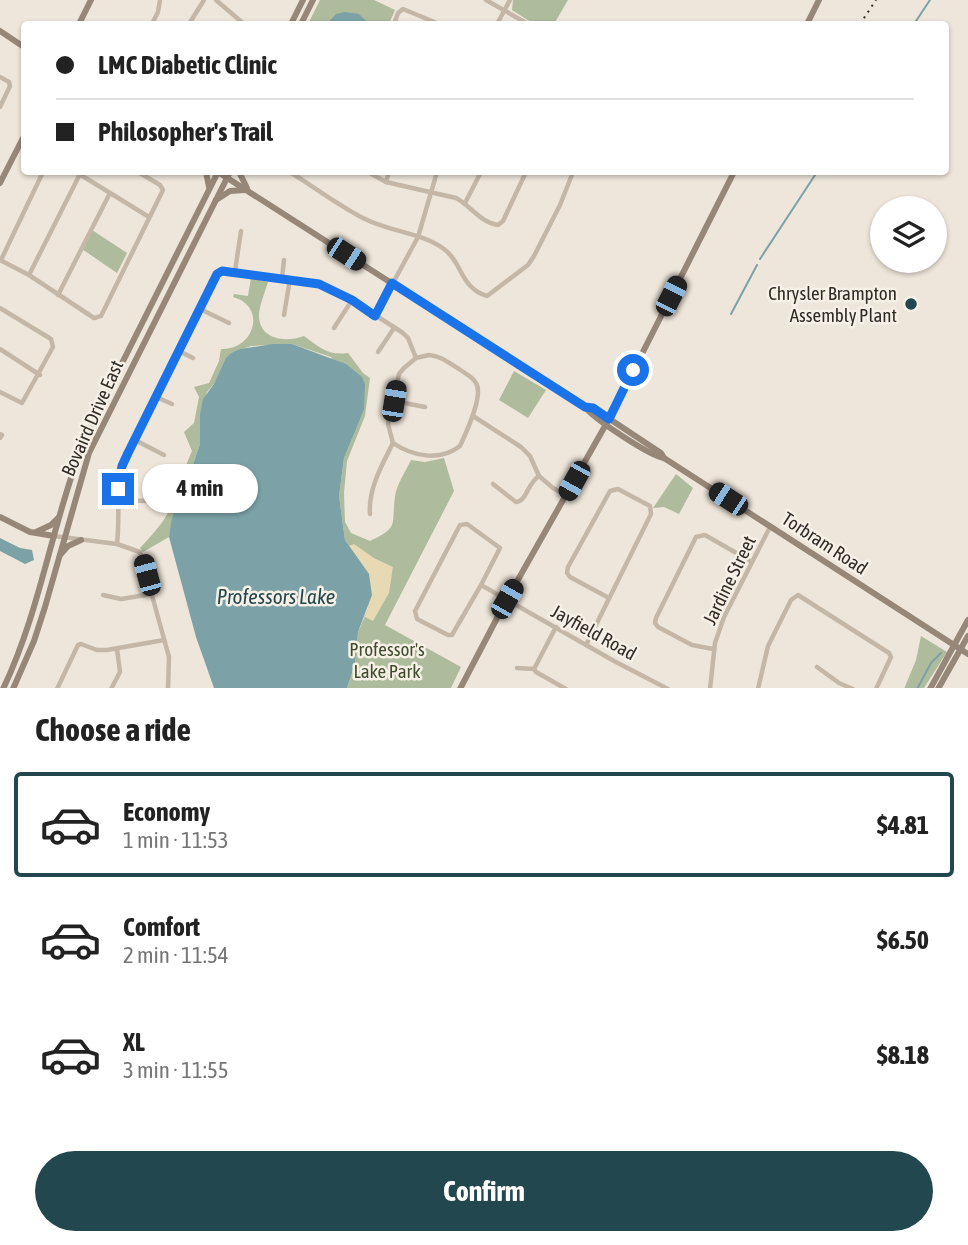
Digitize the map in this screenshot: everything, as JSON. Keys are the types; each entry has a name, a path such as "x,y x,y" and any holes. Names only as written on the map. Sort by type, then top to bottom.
{"main road":[{"path":"80,21 91,0"},
{"path":"292,21 303,0"},
{"path":"302,21 313,0"},
{"path":"808,21 819,0"},
{"path":"0,31 21,45"},
{"path":"0,183 21,145"},
{"path":"207,175 209,189"},
{"name":"Bovaird Drive East","path":"3,688 33,614 72,474 96,415 216,175"},
{"name":"Bovaird Drive East","path":"13,688 34,641 80,478 99,432 228,175"},
{"name":"Torbram Road","path":"229,175 248,190 585,407 593,408 657,457 664,458 968,654"},
{"path":"215,201 230,191 248,190 240,175"},
{"path":"460,688 608,421 732,175"},
{"path":"35,533 51,526 60,516"},
{"path":"0,517 35,533 54,536"},
{"path":"59,556 68,546 81,540"},
{"path":"938,688 968,620"},
{"path":"930,688 968,636"}],"street":[{"path":"154,21 160,0"},
{"path":"191,21 204,0"},
{"path":"216,0 240,21"},
{"path":"486,0 523,21"},
{"path":"499,21 510,0"},
{"path":"395,21 403,9 432,21"},
{"path":"0,77 9,82 10,86 0,107"},
{"path":"42,175 0,260 29,275 94,318 102,316 163,190 160,185 143,175"},
{"path":"29,275 77,175"},
{"path":"81,175 149,218"},
{"path":"295,175 365,220 418,237 444,249 464,280 478,292 488,296 528,265 560,205 572,175"},
{"path":"373,175 386,182 465,203 485,220 498,225 503,222 525,175"},
{"path":"386,182 388,175"},
{"path":"375,316 418,237 435,175"},
{"path":"465,203 479,175"},
{"path":"58,295 110,193"},
{"path":"235,271 241,231"},
{"path":"282,278 284,260"},
{"path":"117,544 122,466 217,274 222,271 235,271 319,284 352,300 408,338 416,358"},
{"path":"284,315 290,279"},
{"path":"334,328 352,300"},
{"path":"0,308 53,343 40,375 22,403 0,392"},
{"path":"200,309 229,323"},
{"path":"378,352 394,328"},
{"path":"0,349 40,375"},
{"path":"179,351 192,358"},
{"path":"370,514 373,489 393,443 388,424 399,374 416,358 437,356 474,380 478,388 473,416 460,446 455,450 426,456 415,455 393,443"},
{"path":"156,397 172,404"},
{"path":"394,401 425,407"},
{"path":"473,416 521,447 530,456 539,477 566,495"},
{"path":"135,440 164,455"},
{"path":"493,484 516,502 524,499 528,486 539,477"},
{"path":"586,645 609,598 651,510 650,506 618,489 610,491 568,566 567,573 609,598"},
{"path":"118,500 146,501"},
{"path":"463,524 467,524 500,548 481,585 452,635 417,619 415,611 451,541 463,524"},
{"name":"Jardine Street","path":"710,688 713,649 724,617 770,527"},
{"path":"713,649 692,645 658,627 656,618 696,537 700,534 752,562"},
{"path":"54,536 117,544 140,552 169,657 168,688"},
{"name":"Jayfield Road","path":"481,585 668,688"},
{"path":"103,596 121,599 152,594"},
{"path":"758,688 768,646 791,600 798,595 889,653 891,657 876,688"},
{"path":"534,669 556,627"},
{"path":"57,688 78,645 85,643 97,650 117,649 164,640"},
{"path":"111,688 120,672 117,649"},
{"path":"817,667 839,683 853,688"},
{"path":"517,668 534,669 566,688"}],"green space":[{"path":"320,0 374,0 395,10 390,21 310,21"},
{"path":"513,0 568,0 556,21 529,21 512,10"},
{"path":"92,230 127,253 117,273 82,249"},
{"name":"Professor's Lake Park","path":"251,278 268,282 259,314 260,323 268,334 282,339 304,336 329,352 348,353 370,378 365,416 347,461 345,522 351,533 370,541 386,532 392,524 397,488 411,460 425,462 444,458 454,491 385,625 461,667 451,688 347,688 355,664 358,632 368,609 369,574 345,540 339,496 344,458 364,410 331,357 292,344 251,346 231,353 207,392 200,414 200,444 189,476 180,489 169,537 143,552 140,548 169,511 172,493 170,484 181,477 192,451 184,432 194,423 199,397 194,387 209,383 219,361 221,349 242,343 253,327 250,309 244,302 233,297 234,294 248,296"},
{"path":"514,371 546,390 528,418 499,400"},
{"path":"676,474 693,488 679,514 664,507 653,508"},
{"path":"921,636 947,652 924,688 904,688 916,660"}],"sand":[{"path":"354,544 393,567 389,593 373,621 365,617 368,609 369,574 349,546"}],"water":[{"path":"336,14 359,14 366,21 330,21"},
{"name":"Professors Lake","path":"273,344 292,344 346,364 362,377 365,384 364,410 344,458 339,496 345,540 369,574 372,595 358,632 355,664 347,688 214,688 196,637 169,537 180,489 189,476 200,444 203,399 231,353"},
{"path":"0,538 20,548 32,550 34,560 25,564 0,551"}],"waterway":[{"path":"916,21 930,0"},
{"path":"760,259 815,175"},
{"path":"731,314 757,265"},
{"path":"918,688 931,663 941,653"}],"railway":[{"path":"862,21 876,0"}],"place":[{"name":"Chrysler Brampton Assembly Plant","path":"911,304"}],"route":[{"path":"118,489 122,466 128,453 217,274 222,271 319,284 334,289 375,316 392,283 585,407 593,408 609,419 633,370"}]}
